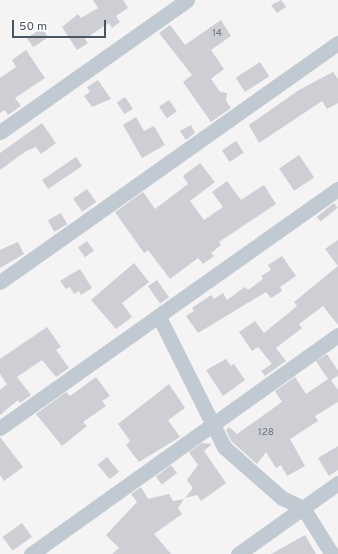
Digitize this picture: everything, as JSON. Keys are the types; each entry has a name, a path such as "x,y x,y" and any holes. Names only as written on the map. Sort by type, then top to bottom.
{"lane":[{"path":"0,132 187,0"},
{"path":"0,282 338,43"},
{"path":"0,428 338,189"},
{"path":"159,317 214,423 224,447 282,498 303,508 332,554"},
{"path":"31,554 338,335"},
{"path":"238,554 338,482"}],"building":[{"path":"93,0 123,0 128,8 116,16 120,22 112,28 109,23 85,39 88,43 77,50 62,27 78,14 81,18 98,8"},
{"path":"281,0 286,7 277,13 271,5"},
{"path":"221,20 231,36 211,50 224,69 211,79 220,92 227,93 226,101 231,108 211,122 183,82 192,75 159,33 170,25 185,45"},
{"path":"42,28 48,37 33,47 27,38"},
{"path":"26,50 45,78 15,98 21,106 8,115 5,110 0,113 0,78 16,67 12,60"},
{"path":"260,62 269,76 245,92 236,78"},
{"path":"333,72 338,79 338,103 327,109 322,101 259,143 249,125 299,90"},
{"path":"98,80 111,99 92,107 84,96 90,92 87,87"},
{"path":"125,97 133,109 125,114 117,103"},
{"path":"169,100 177,112 167,118 159,107"},
{"path":"136,117 144,131 154,126 165,145 142,158 123,125"},
{"path":"42,123 56,143 41,154 36,147 26,151 0,170 0,153"},
{"path":"191,125 195,133 186,140 180,131"},
{"path":"236,141 244,153 230,162 222,151"},
{"path":"299,155 314,177 294,191 279,168"},
{"path":"76,157 82,166 48,189 42,180"},
{"path":"200,163 215,182 190,201 204,220 223,207 212,192 227,181 241,200 264,185 276,204 219,242 221,245 211,253 214,256 203,264 198,258 170,279 148,250 144,253 115,212 143,192 155,209 188,184 183,176"},
{"path":"87,189 96,202 82,212 73,199"},
{"path":"334,203 338,208 321,222 317,217"},
{"path":"61,213 67,224 54,232 48,220"},
{"path":"338,240 338,266 325,249"},
{"path":"87,241 94,251 85,257 78,247"},
{"path":"18,242 24,254 0,268 0,250"},
{"path":"282,256 296,276 280,287 282,291 271,298 266,292 198,333 186,316 194,311 192,308 211,295 214,299 223,293 227,300 245,287 248,290 263,279 261,276 271,270 268,265"},
{"path":"134,263 149,282 122,303 132,317 116,329 91,300"},
{"path":"338,266 338,325 323,306 299,324 302,328 276,348 286,361 265,376 261,371 272,364 258,347 252,351 239,332 255,321 264,333 297,306 294,302"},
{"path":"80,269 92,288 81,295 79,291 74,294 70,287 66,289 60,281"},
{"path":"157,280 169,297 160,304 148,286"},
{"path":"47,327 61,347 56,350 69,368 56,377 42,360 17,377 31,395 20,403 18,400 0,415 0,390 7,384 0,374 0,359"},
{"path":"327,354 338,371 338,376 331,380 338,390 338,402 315,416 318,421 290,439 305,466 287,476 281,465 276,468 266,452 257,464 231,441 226,430 229,427 237,434 282,402 275,391 295,377 306,394 328,379 316,361"},
{"path":"226,359 231,366 234,364 245,380 223,396 206,370"},
{"path":"96,377 110,396 102,401 106,406 83,422 87,426 62,446 36,414 66,392 70,396"},
{"path":"169,384 185,408 168,420 180,437 139,462 126,445 130,441 118,424"},
{"path":"0,437 23,467 4,481 0,475"},
{"path":"202,443 212,444 204,451 226,483 201,501 197,495 185,498 193,488 187,480 198,465 189,452"},
{"path":"338,446 338,470 329,476 318,458"},
{"path":"107,457 119,472 110,479 98,465"},
{"path":"171,465 177,473 162,484 156,476"},
{"path":"141,487 148,499 169,494 173,501 184,499 178,508 182,514 154,534 171,554 112,554 119,548 106,535 137,502 131,494"},
{"path":"22,523 32,537 13,551 3,537"},
{"path":"305,535 316,554 271,554"}]}
